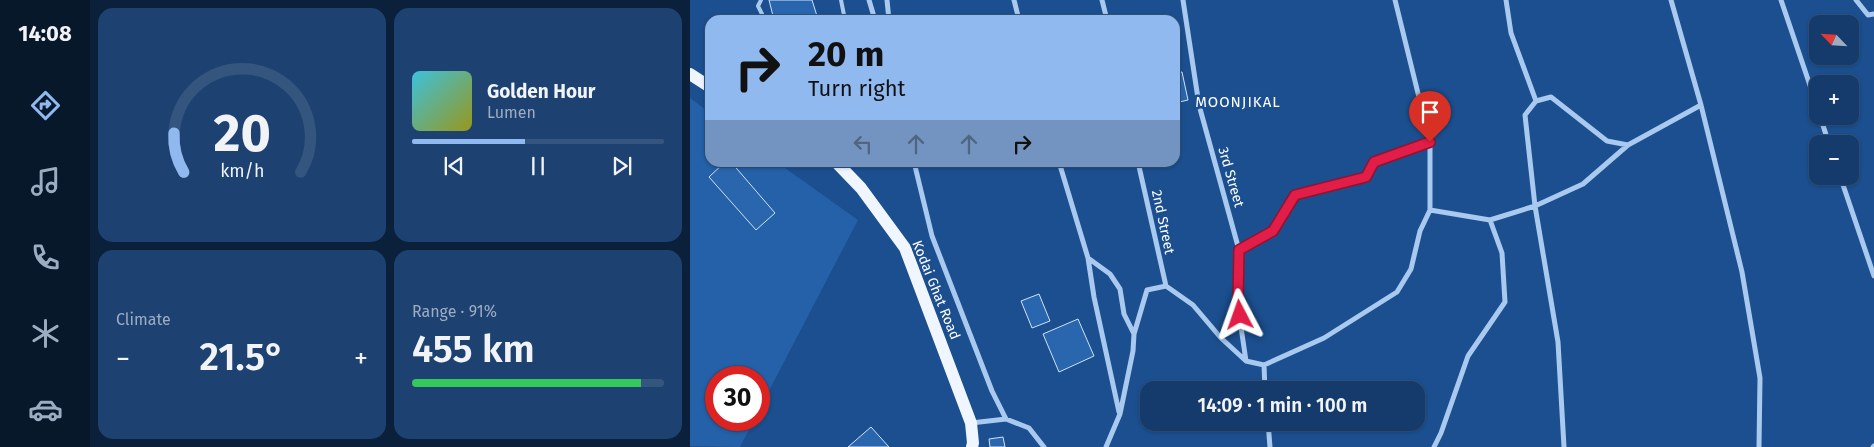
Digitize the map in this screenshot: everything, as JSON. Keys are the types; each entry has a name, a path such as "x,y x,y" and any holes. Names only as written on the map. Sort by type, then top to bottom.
{"main road":[{"path":"690,74 705,84"},
{"name":"Kodai Ghat Road","path":"841,167 861,188 905,248 971,423 974,444 972,447"}],"street":[{"path":"869,0 874,15"},
{"path":"888,0 889,15"},
{"path":"1014,0 1017,15"},
{"path":"1102,0 1106,15"},
{"name":"3rd Street","path":"1183,0 1199,105 1239,250 1238,300 1246,361"},
{"path":"1106,447 1120,414 1133,351 1134,334 1147,290 1166,286 1193,305 1221,338 1246,361 1264,365 1324,338 1397,292 1411,269 1420,231 1430,210 1430,142 1395,0"},
{"path":"1506,0 1512,33 1536,101"},
{"path":"1670,0 1701,105 1742,272 1760,378 1759,447"},
{"path":"1781,0 1809,82"},
{"path":"1856,0 1868,15 1874,14"},
{"path":"1564,447 1558,342 1535,206 1524,115 1536,101 1551,97 1607,141 1628,145"},
{"path":"1430,210 1490,220 1535,206 1583,184 1628,145 1701,105"},
{"path":"1239,250 1273,231 1295,195 1366,177 1374,162 1430,142"},
{"path":"915,167 932,236 992,391 1006,419"},
{"path":"1061,167 1088,258 1094,298 1120,414"},
{"name":"2nd Street","path":"1139,167 1166,286"},
{"path":"1843,185 1874,276"},
{"path":"1434,447 1441,433 1468,356 1505,302 1502,253 1490,220"},
{"path":"1088,258 1110,274 1120,289 1124,314 1134,334"},
{"path":"1264,365 1265,381"},
{"path":"971,423 1006,419 1029,428 1044,447"},
{"path":"1269,431 1270,447"}],"lane":[{"path":"760,0 758,6 762,15"},
{"path":"841,0 844,15"}],"shaded area":[{"path":"690,98 705,109 705,167 784,167 858,220 770,389 770,366 705,366 705,431 748,431 740,447 690,446"}],"building":[{"path":"769,0 812,0 817,15 773,15"},
{"path":"1180,72 1182,72 1188,100 1180,102"},
{"path":"720,167 735,167 775,213 756,230 709,177"},
{"path":"1039,294 1050,321 1032,328 1021,301"},
{"path":"1078,319 1094,356 1059,372 1043,334"},
{"path":"871,427 889,447 848,447"},
{"path":"1003,437 1005,447 990,447 989,439"}],"district":[{"name":"MOONJIKAL","path":"1238,102"}],"route":[{"path":"1240,315 1238,300 1239,250 1273,231 1295,195 1366,177 1374,162 1430,142"}]}
